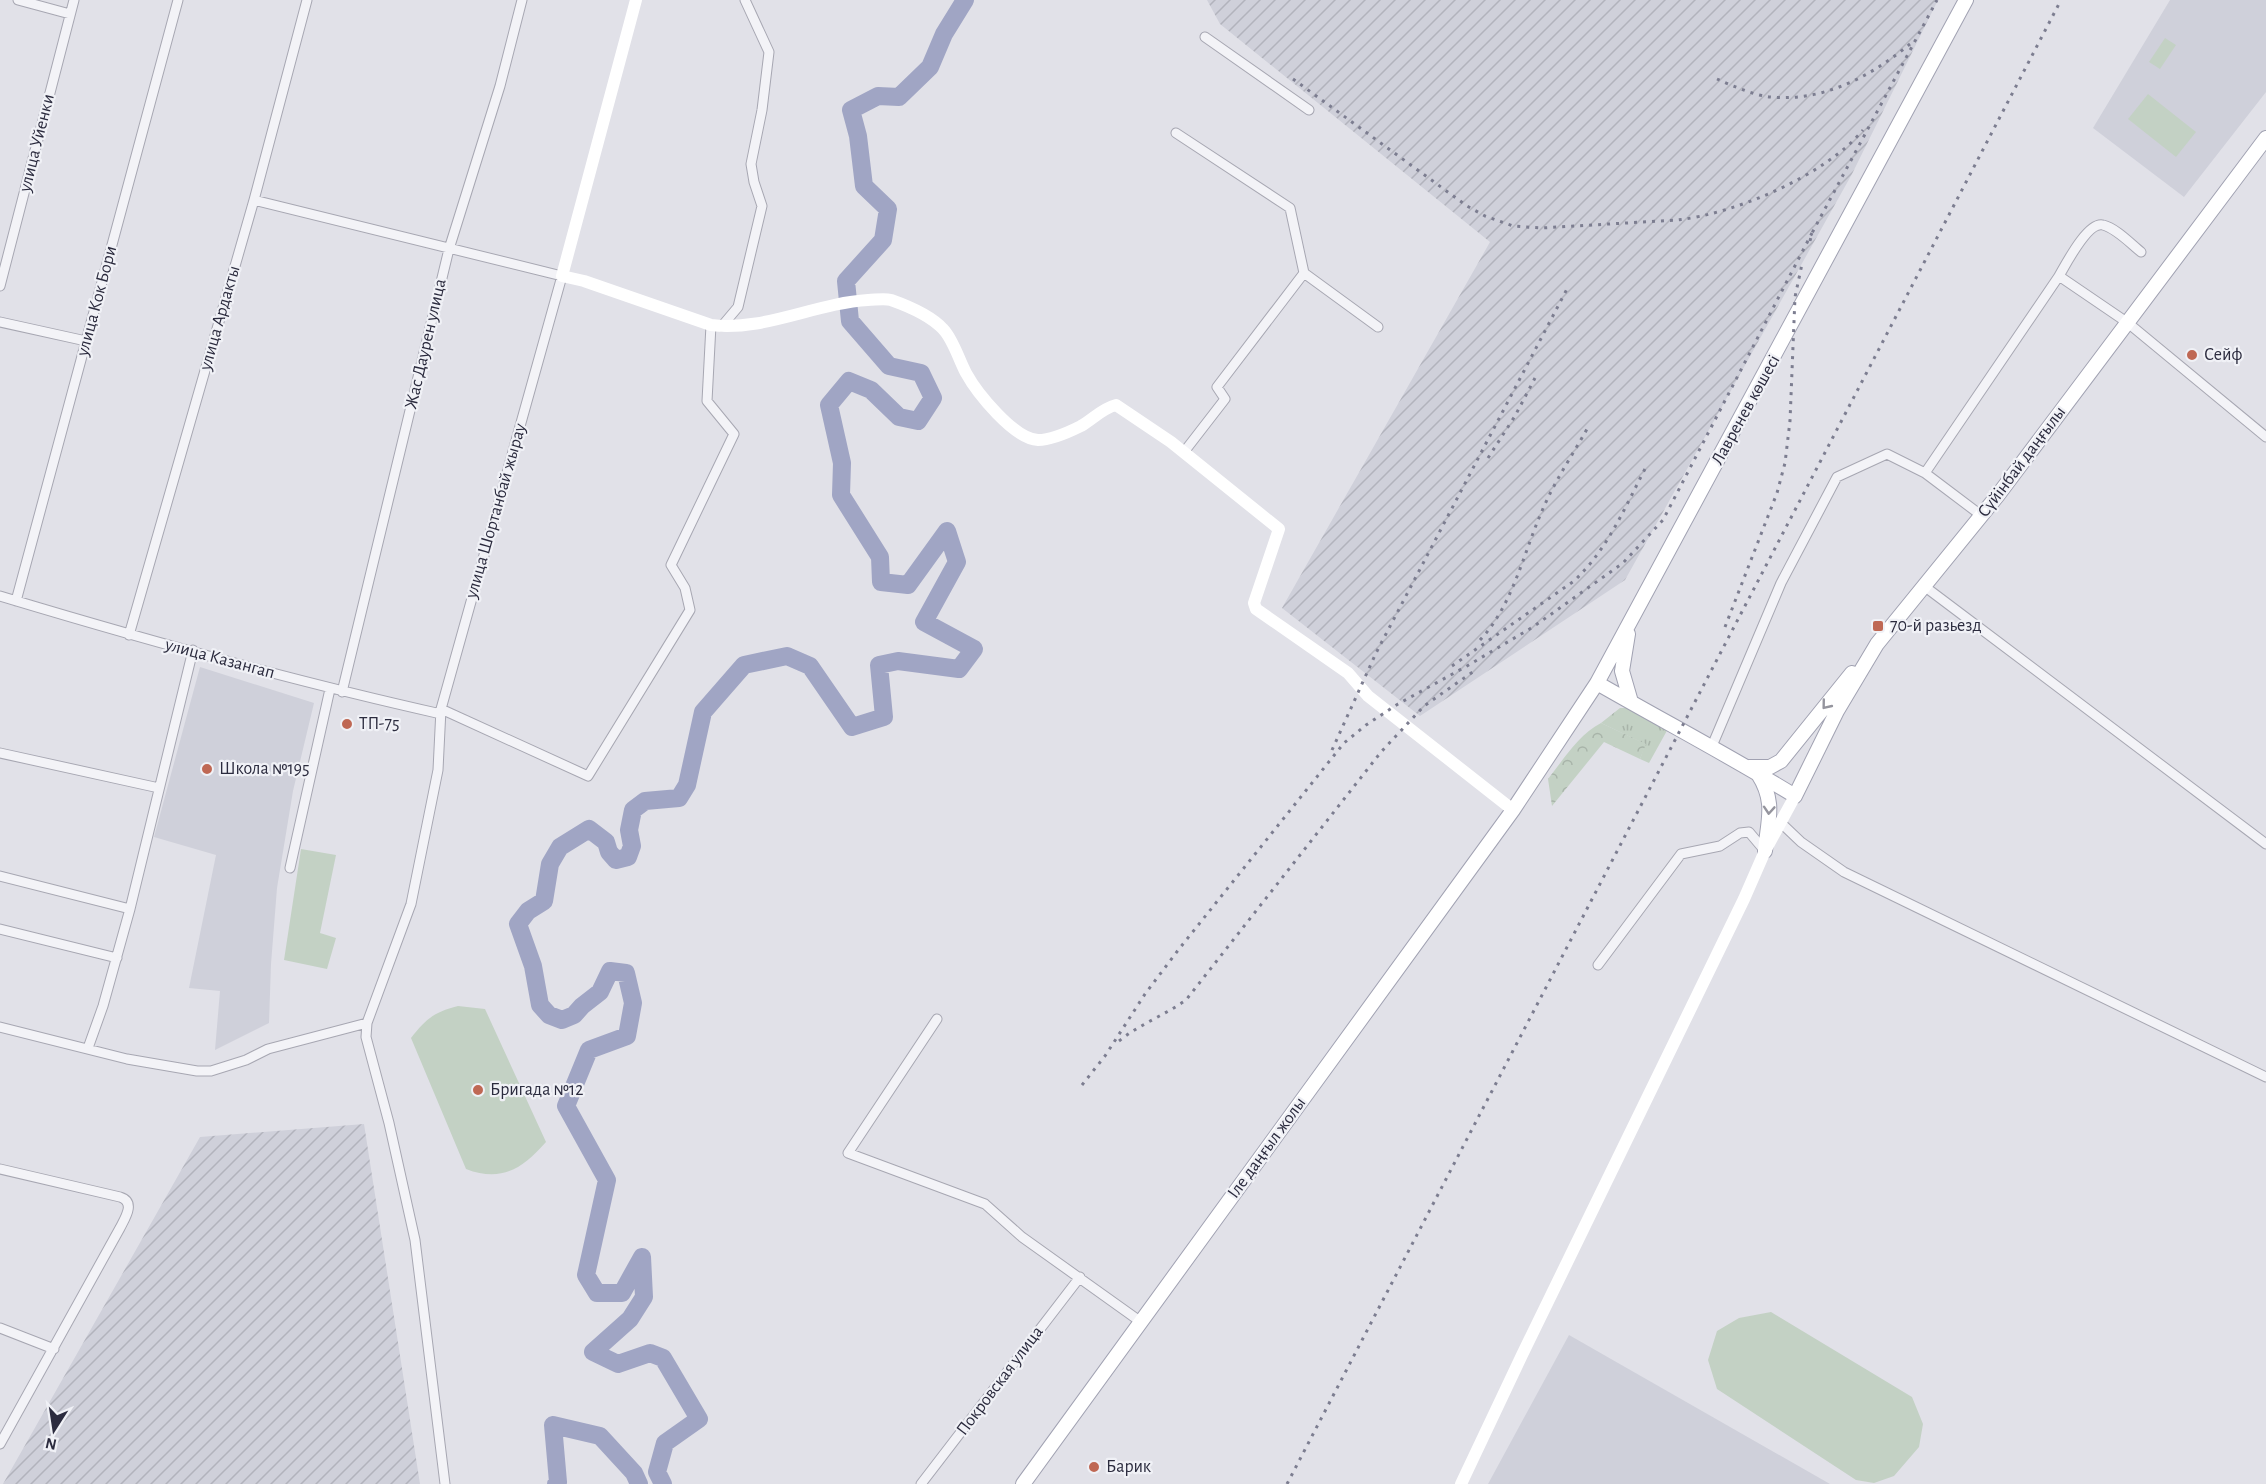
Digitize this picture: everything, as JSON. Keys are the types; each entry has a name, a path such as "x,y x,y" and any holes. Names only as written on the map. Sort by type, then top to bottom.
{"main road":[{"name":"Лавренев көшесі","path":"1512,811 1597,683 1966,0"},
{"name":"Сүйінбай даңғылы","path":"1795,796 1837,711 1877,644 1982,516 2266,138"},
{"path":"1631,702 1622,671 1623,653 1632,616"},
{"path":"1753,769 1770,767 1781,761 1877,644"},
{"path":"1597,683 1753,769 1795,796"},
{"path":"1753,769 1768,789 1770,803 1765,851"},
{"name":"Іле даңғыл жолы","path":"1023,1484 1512,811"}],"street":[{"path":"18,0 70,14"},
{"name":"улица Уйенки","path":"0,286 74,0"},
{"name":"улица Кок Бори","path":"16,601 178,0"},
{"name":"улица Ардакты","path":"129,635 254,200 308,0"},
{"name":"Жас Даурен улица","path":"342,692 449,249 500,86 522,0"},
{"name":"улица Шортанбай жырау","path":"367,1023 411,904 438,770 441,712 636,0"},
{"path":"716,325 738,307 762,206 751,164 762,110 769,52 745,0"},
{"path":"1205,37 1309,110"},
{"path":"1176,133 1290,208 1304,273 1378,327"},
{"path":"254,200 584,281 716,325 741,326 858,300 889,299 923,314 944,329 968,376 1013,429 1023,437 1038,440 1057,436 1081,426 1109,407 1116,405 1184,452 1279,529 1254,603 1256,609 1348,673 1368,696 1512,811"},
{"path":"1925,473 2092,227 2100,224 2107,226 2141,252"},
{"path":"1184,452 1225,399 1216,387 1304,273"},
{"path":"2059,276 2128,323 2266,437"},
{"path":"0,322 86,341"},
{"name":"улица Казангап","path":"0,596 129,635 193,650 330,689 441,712 588,776 690,610 685,588 671,565 734,434 707,401 716,325"},
{"path":"1712,746 1781,583 1837,477 1887,454 1925,473 1982,516"},
{"path":"1924,586 2266,844"},
{"path":"88,1048 103,1006 130,909 193,650"},
{"path":"290,868 330,689"},
{"path":"0,753 159,788"},
{"path":"1461,1484 1765,851 1795,796"},
{"path":"1780,822 1801,842 1844,872 2266,1077"},
{"path":"1598,966 1681,854 1720,846 1740,833 1749,832 1765,851"},
{"path":"0,876 130,909"},
{"path":"0,929 117,958"},
{"path":"937,1019 848,1153 985,1204 1022,1237 1141,1322"},
{"path":"0,1027 127,1059 182,1070 211,1071 246,1060 268,1049 367,1023 366,1036 387,1112 415,1240 446,1484"},
{"path":"0,1169 120,1197 128,1203 128,1213 0,1444"},
{"name":"Покровская улица","path":"921,1484 1080,1277"},
{"path":"0,1328 54,1349"}],"shaded area":[{"path":"1207,0 1938,0 1852,174 1625,580 1420,716 1282,608 1490,242 1220,24"},
{"path":"2170,0 2266,0 2266,92 2184,197 2093,128"},
{"path":"200,667 314,703 293,791 277,888 269,1023 215,1050 220,991 189,988 216,855 154,837"},
{"path":"364,1124 420,1484 3,1484 200,1137"},
{"path":"1569,1335 1830,1484 1488,1484"}],"green space":[{"path":"2165,38 2176,45 2160,69 2149,62"},
{"path":"2148,94 2196,132 2176,157 2128,119"},
{"path":"1620,708 1630,708 1669,727 1649,763 1640,759 1645,744 1601,723"},
{"path":"1601,723 1646,744 1640,759 1604,742 1552,806 1548,779 1578,741"},
{"path":"301,849 336,855 320,933 336,938 327,969 284,960"},
{"name":"Бригада №12","path":"458,1006 485,1009 546,1142 520,1166 501,1173 479,1173 466,1169 411,1038 431,1017"},
{"path":"1771,1312 1912,1397 1923,1424 1919,1447 1894,1476 1874,1483 1856,1480 1717,1389 1708,1360 1717,1331 1739,1318"}],"waterway":[{"path":"663,1484 657,1472 665,1443 699,1419 663,1358 650,1353 618,1364 593,1352 630,1319 644,1297 642,1257 622,1293 597,1293 586,1275 607,1180 566,1106 589,1050 627,1036 633,1003 626,973 610,971 600,992 574,1015 562,1020 549,1015 540,1005 533,966 518,924 528,911 544,901 550,864 560,847 589,829 606,842 609,852 616,860 628,857 632,846 629,830 633,810 645,801 679,798 687,785 703,712 744,665 787,656 810,666 852,727 884,717 879,665 898,661 959,669 974,649 924,622 957,562 947,531 908,585 881,582 880,557 841,495 842,463 829,405 849,381 871,390 899,417 918,421 933,398 921,373 889,366 850,321 846,281 883,240 888,209 864,186 858,136 851,110 878,96 899,97 930,67 944,34 965,0"},
{"path":"556,1484 558,1482 553,1425 600,1436 634,1473 639,1484"}],"railway":[{"path":"1810,241 1812,233 1937,0"},
{"path":"1287,1484 2061,0"},
{"path":"1717,79 1763,96 1790,98 1809,95 1845,85 1862,77 1910,44"},
{"path":"1293,79 1467,206 1485,216 1513,226 1541,228 1677,220 1725,210 1752,201 1803,177 1847,147 1863,130"},
{"path":"1082,1085 1105,1056 1145,994 1179,949 1344,743 1398,704 1533,627 1623,563 1663,520 1812,233"},
{"path":"1725,627 1777,493 1785,463 1790,421 1795,297 1802,264"},
{"path":"1332,750 1376,653 1567,289"},
{"path":"1488,458 1515,416 1535,378"},
{"path":"1480,640 1501,611 1547,500 1587,429"},
{"path":"1452,666 1574,581 1586,569 1606,541 1646,467"},
{"path":"1119,1041 1186,1000 1381,752 1424,706 1477,669"}],"place":[{"name":"Сейф","path":"2192,355"},
{"name":"70-й разьезд","path":"1878,626"},
{"name":"ТП-75","path":"347,724"},
{"name":"Школа №195","path":"207,769"},
{"name":"Бригада №12","path":"478,1090"},
{"name":"Барик","path":"1094,1467"}]}
